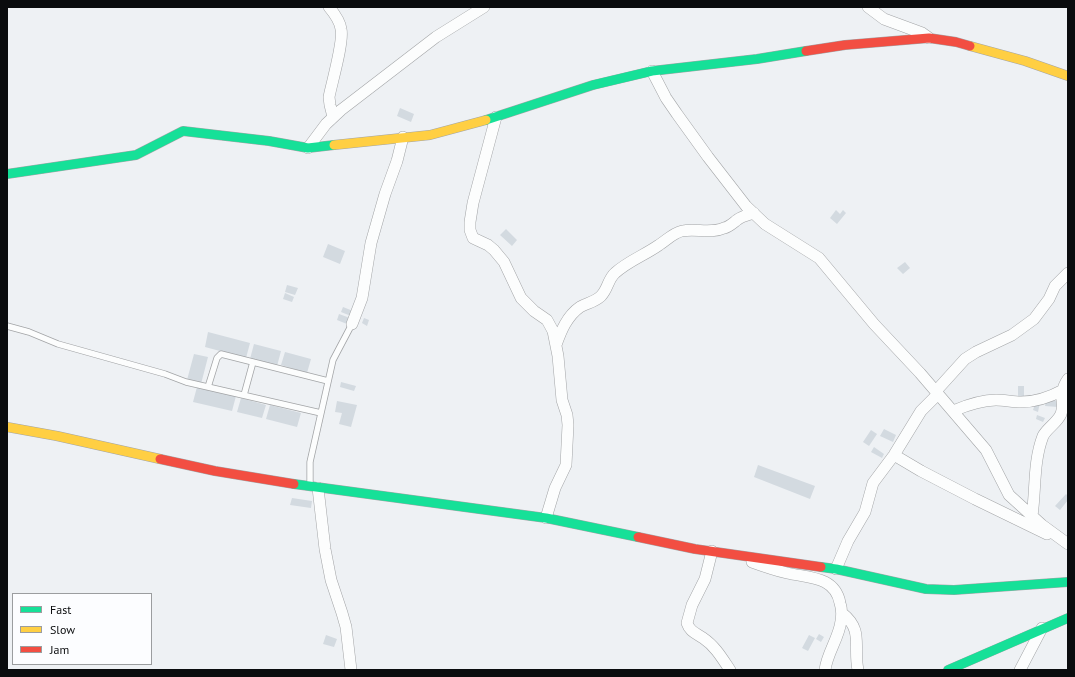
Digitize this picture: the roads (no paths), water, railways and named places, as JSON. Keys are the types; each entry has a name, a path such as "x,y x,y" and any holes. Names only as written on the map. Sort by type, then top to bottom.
{"street":[{"path":"329,7 334,13 342,29 329,96 333,117"},
{"path":"308,148 333,117 436,37 484,7"},
{"path":"868,7 884,19 922,33 929,38"},
{"path":"7,174 136,155 182,131 269,141 308,148 430,135 496,117 593,85 652,71 757,59 845,45 929,38 956,42 992,51 1068,76"},
{"path":"652,71 666,98 708,157 746,206 765,224 819,258 874,324 954,411 986,450 1009,494 1042,526 1065,542"},
{"path":"496,117 473,203 470,230 473,238 488,245 504,262 520,298 549,322 553,331 561,392 568,425 566,465 555,488 546,518"},
{"path":"352,324 362,298 371,243 403,137"},
{"path":"556,346 569,318 580,307 596,300 601,296 616,272 677,232 684,230 724,229 739,219 754,213"},
{"path":"836,569 848,541 865,512 873,483 894,455 921,411 965,359 976,352 1012,335 1034,319 1049,299 1055,286 1068,273"},
{"path":"1032,516 1036,462 1044,434 1061,414 1063,405 1062,394 1068,379"},
{"path":"954,411 981,402 996,400 1021,402 1031,401 1050,397 1063,390"},
{"path":"7,427 57,436 216,471 314,487 546,518 695,549 836,569 896,583 938,590 1068,582"},
{"path":"894,455 921,471 1040,532 1065,542"},
{"path":"314,487 331,580 346,627 351,670"},
{"path":"712,551 705,579 692,606 687,623 691,631 710,642 730,670"},
{"path":"738,556 765,567 787,573 810,576 831,584 836,590 840,600 842,613 841,622 825,670"},
{"path":"842,613 854,626 858,670"},
{"path":"948,670 1068,618"},
{"path":"1020,670 1042,628"}],"lane":[{"path":"314,487 310,462 328,381 333,360 352,324"},
{"path":"7,326 29,332 63,346 165,374 186,382 321,413"},
{"path":"208,387 219,354 328,381"},
{"path":"244,395 253,362"}]}
